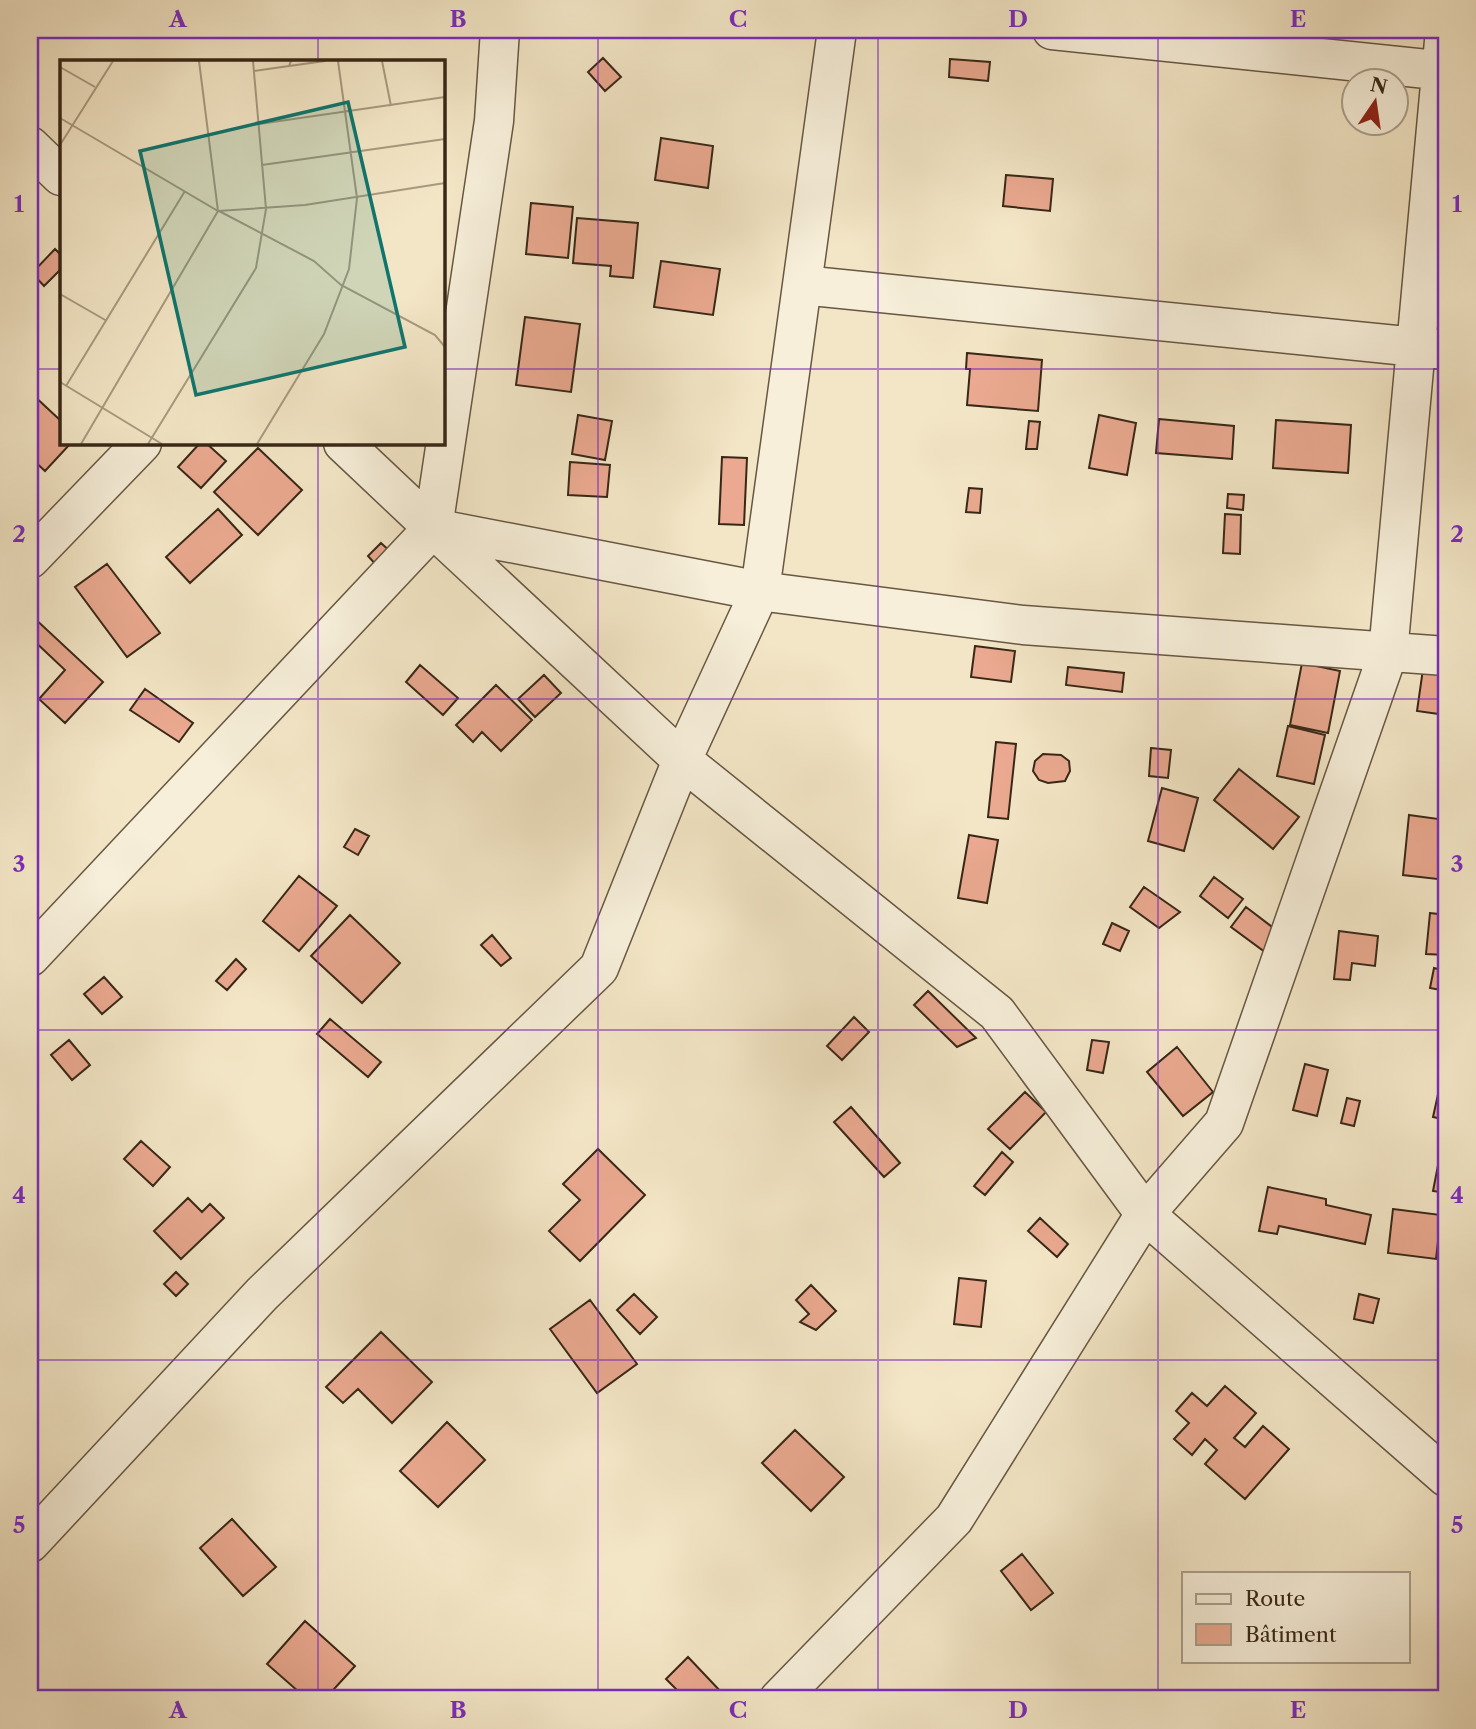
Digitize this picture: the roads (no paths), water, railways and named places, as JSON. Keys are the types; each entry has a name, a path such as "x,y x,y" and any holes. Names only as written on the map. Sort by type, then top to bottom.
{"street":[{"path":"30,957 433,528 494,121 500,30"},
{"path":"30,1543 262,1294 599,968 682,760 761,591 837,30"},
{"path":"1052,30 1443,71"},
{"path":"779,1699 954,1519 1145,1214 1224,1123 1388,653 1431,349 1445,30"},
{"path":"30,146 60,175"},
{"path":"802,285 1431,349"},
{"path":"30,559 141,444"},
{"path":"344,444 682,760 997,1013 1145,1214 1446,1477"},
{"path":"433,528 761,591 1023,625 1446,656"}]}
